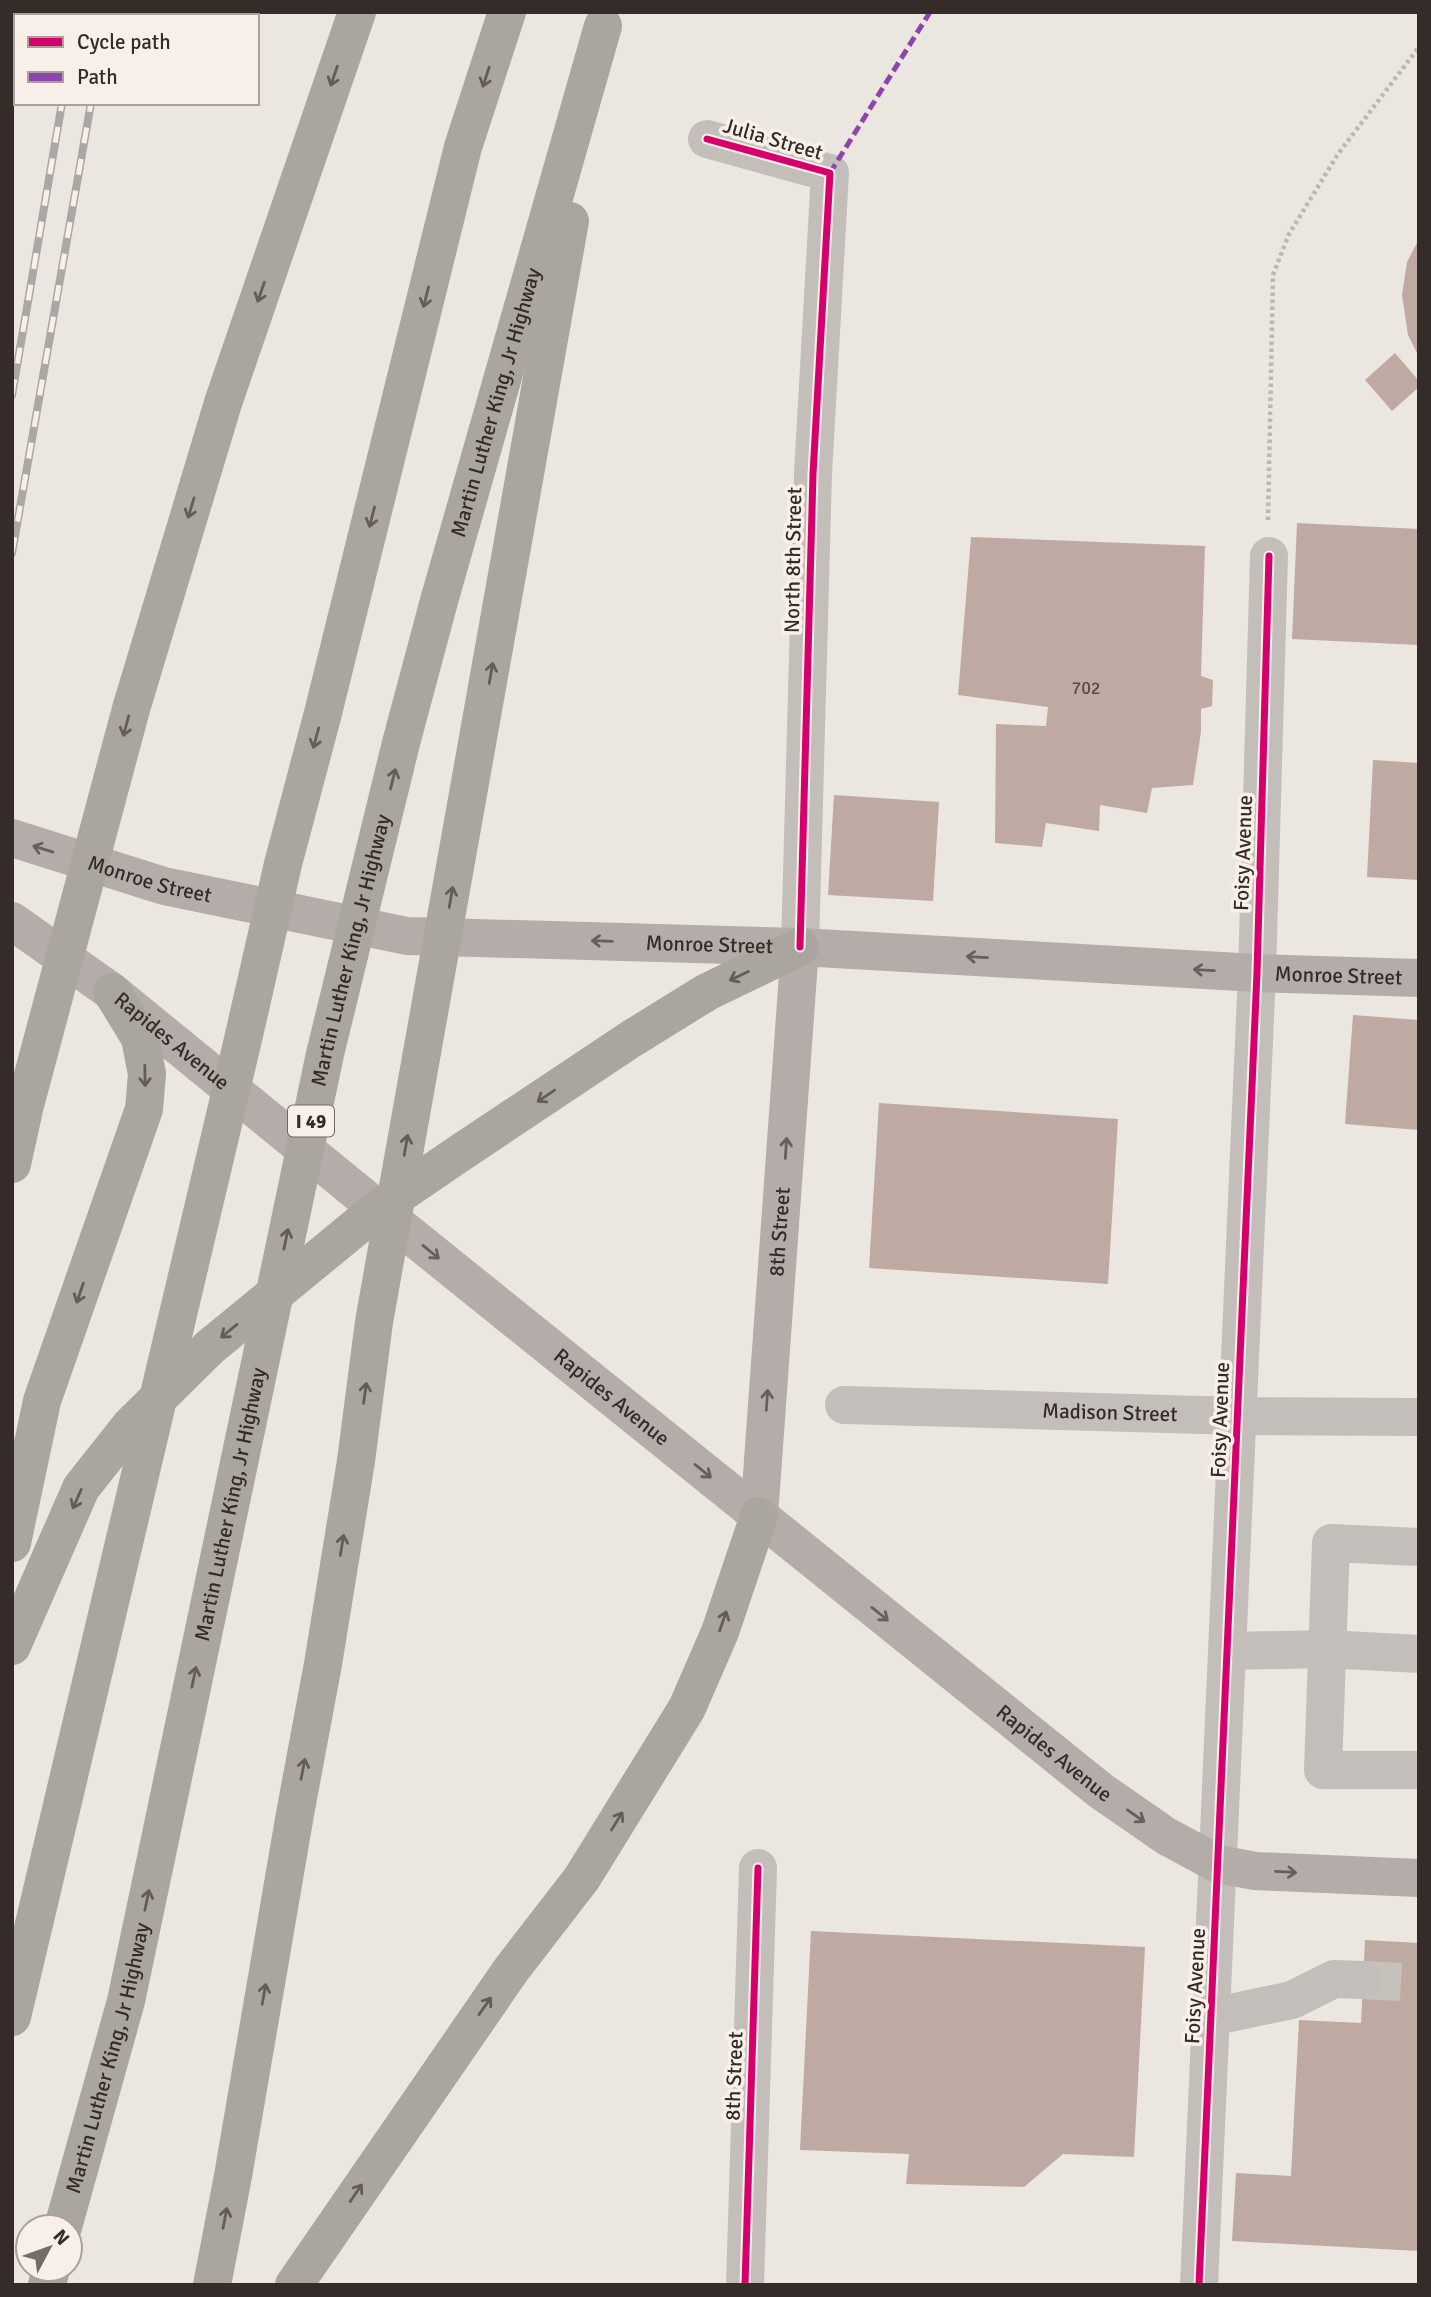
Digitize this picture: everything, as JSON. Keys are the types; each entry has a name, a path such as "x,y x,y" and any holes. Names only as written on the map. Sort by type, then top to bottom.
{"highway":[{"path":"12,1164 25,1105 131,709 223,403 357,12"},
{"path":"12,2017 229,1103 283,864 463,147 507,12"},
{"path":"212,2285 323,1664 356,1461 374,1322 470,795 605,19"},
{"name":"Martin Luther King, Jr Highway","path":"67,2213 126,2001 325,1054 398,756 442,587 605,19"},
{"path":"12,1646 81,1488 130,1426 210,1347 377,1209 631,1039 707,992 800,947"},
{"path":"12,1544 42,1401 144,1109 147,1074 140,1038 112,992"},
{"path":"294,2285 511,1970 582,1878 687,1707 719,1632 759,1517"}],"main road":[{"name":"Monroe Street","path":"12,838 164,886 407,936 800,947 1257,973 1419,978"},
{"name":"Rapides Avenue","path":"12,921 112,992 377,1209 1101,1791 1166,1836 1218,1864 1255,1871 1419,1878"},
{"name":"8th Street","path":"759,1517 800,947"}],"street":[{"name":"Julia Street","path":"707,139 830,173"},
{"name":"North 8th Street","path":"800,947 813,474 830,173"},
{"name":"Foisy Avenue","path":"1199,2285 1257,973 1269,556"},
{"name":"Madison Street","path":"844,1405 1419,1418"},
{"path":"1419,1547 1331,1542 1323,1770 1419,1770"},
{"path":"1227,1651 1327,1649 1419,1654"},
{"name":"8th Street","path":"745,2285 758,1868"},
{"path":"1211,2017 1292,2000 1334,1979 1363,1980"}],"path":[{"path":"1269,556 1273,275 1289,234 1338,154 1419,47"}],"building":[{"path":"1419,239 1419,357 1408,335 1402,295 1407,262"},
{"path":"1395,353 1419,381 1419,387 1392,411 1365,380"},
{"path":"1297,523 1419,529 1419,645 1292,639"},
{"path":"971,537 1205,546 1201,676 1213,680 1212,706 1201,709 1201,732 1193,785 1152,788 1147,813 1100,805 1099,831 1046,823 1042,847 995,843 996,724 1046,726 1048,707 958,695"},
{"path":"1373,760 1419,763 1419,880 1367,877"},
{"path":"834,795 939,802 933,901 828,895"},
{"path":"1353,1015 1419,1020 1419,1130 1345,1124"},
{"path":"879,1103 1118,1119 1108,1284 869,1268"},
{"path":"811,1931 1145,1947 1134,2157 1063,2154 1024,2187 906,2184 909,2154 800,2150"},
{"path":"1365,1940 1419,1943 1419,2251 1232,2241 1236,2173 1291,2176 1299,2020 1361,2023"}],"tunnel":[{"path":"1363,1980 1419,1983"}],"railway":[{"path":"12,395 62,105"},
{"path":"12,553 91,105"}],"marked path":[{"path":"830,173 930,12"}],"cycle path":[{"path":"707,139 830,173 813,474 800,947"},
{"path":"1199,2285 1257,973 1269,556"},
{"path":"745,2285 758,1868"}]}
